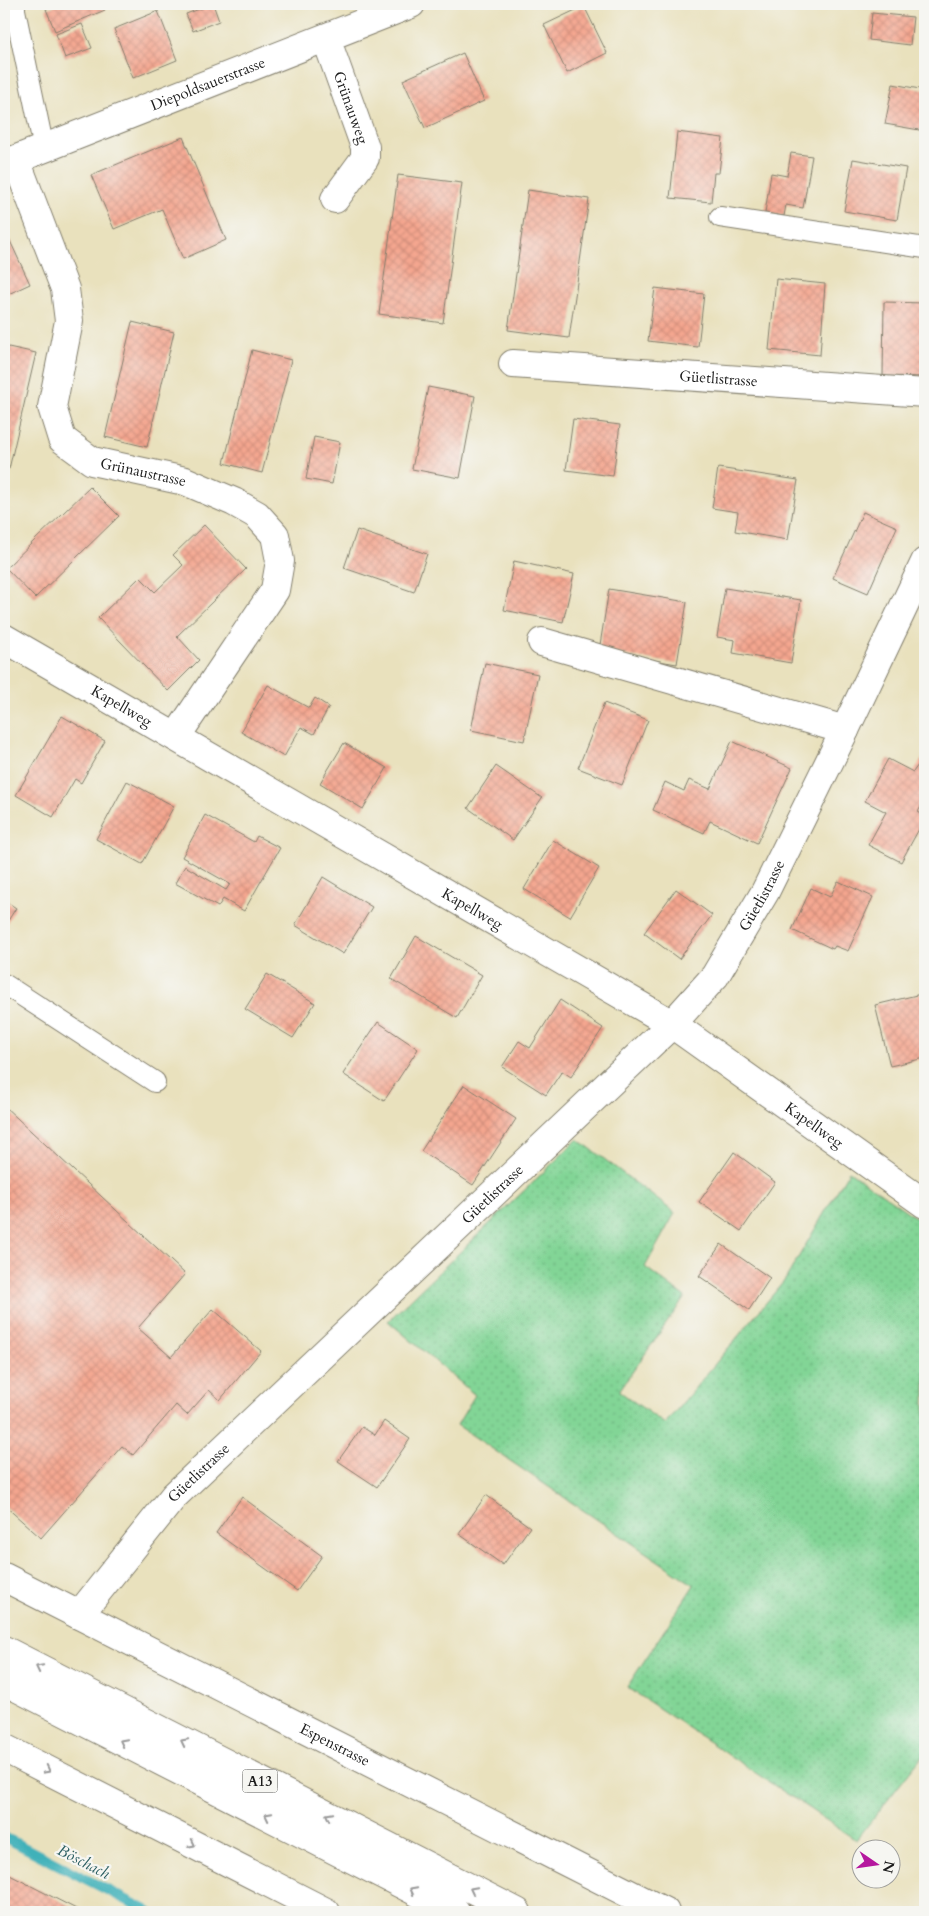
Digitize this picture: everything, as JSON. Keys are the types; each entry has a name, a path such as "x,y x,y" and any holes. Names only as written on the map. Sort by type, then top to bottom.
{"main road":[{"name":"Diepoldsauerstrasse","path":"10,162 411,4"},
{"name":"Grünauweg","path":"326,38 365,147 365,158 335,199"},
{"name":"Grünaustrasse","path":"10,162 66,289 69,321 52,406 62,439 92,461 185,481 234,502 257,515 275,535 280,561 275,590 176,737"},
{"name":"Güetlistrasse","path":"513,364 925,393"},
{"name":"Güetlistrasse","path":"79,1615 174,1496 672,1024 715,976 765,892 925,562"},
{"name":"Kapellweg","path":"4,638 672,1024 925,1204"},
{"path":"542,642 845,730"},
{"name":"Espenstrasse","path":"4,1577 666,1912"},
{"name":"A13","path":"4,1650 517,1912"},
{"name":"A13","path":"4,1682 456,1912"},
{"path":"4,1748 326,1912"}],"lane":[{"path":"15,4 44,149"},
{"path":"720,217 925,248"},
{"path":"4,984 155,1082"}],"green space":[{"path":"578,1139 675,1213 645,1267 685,1297 619,1391 665,1424 785,1280 849,1171 925,1224 925,1753 858,1838 853,1838 627,1687 694,1585 457,1425 475,1395 388,1321"}],"building":[{"path":"59,4 103,4 105,10 55,31 46,9"},
{"path":"213,4 219,21 193,31 186,14"},
{"path":"584,6 607,53 567,73 544,25"},
{"path":"158,11 177,60 133,78 114,29"},
{"path":"872,13 913,17 910,45 869,40"},
{"path":"82,24 92,48 65,58 56,34"},
{"path":"463,53 484,101 425,128 403,80"},
{"path":"893,84 925,90 925,131 885,124"},
{"path":"677,132 723,138 719,173 714,173 711,202 670,198"},
{"path":"183,137 226,240 183,259 162,209 114,229 91,175"},
{"path":"791,153 812,156 803,208 786,205 784,216 765,213 771,173 787,176"},
{"path":"853,159 906,168 897,220 844,211"},
{"path":"398,175 462,183 443,323 379,314"},
{"path":"528,190 589,199 569,338 508,330"},
{"path":"4,231 30,284 4,296"},
{"path":"776,279 825,284 820,355 769,350"},
{"path":"655,288 704,294 698,347 648,341"},
{"path":"884,302 925,303 925,377 883,376"},
{"path":"132,322 174,332 147,447 105,437"},
{"path":"4,346 36,353 9,469 4,467"},
{"path":"252,350 291,360 262,473 224,463"},
{"path":"428,387 475,396 460,478 412,469"},
{"path":"573,419 620,425 613,476 566,470"},
{"path":"314,437 340,442 332,484 306,479"},
{"path":"718,468 798,480 788,540 735,531 738,512 712,508"},
{"path":"90,487 119,516 35,598 6,568"},
{"path":"863,512 897,527 868,593 833,578"},
{"path":"204,525 246,569 177,636 199,660 168,691 98,618 140,577 155,592 183,565 173,555"},
{"path":"357,530 427,554 414,592 344,568"},
{"path":"514,561 574,574 563,622 504,610"},
{"path":"725,588 801,600 791,663 733,653 735,640 717,637"},
{"path":"609,589 687,602 677,664 599,651"},
{"path":"485,663 538,674 524,741 471,730"},
{"path":"268,685 309,708 315,698 329,707 314,734 301,727 284,757 241,732"},
{"path":"604,703 648,720 622,785 578,768"},
{"path":"62,716 105,741 81,783 75,779 53,817 16,795"},
{"path":"732,741 792,768 757,843 710,821 704,833 653,810 665,782 684,791 689,780 710,789"},
{"path":"344,743 387,768 363,809 320,783"},
{"path":"923,758 925,760 925,799 918,812 925,816 925,818 901,862 868,845 886,812 865,801 888,759 913,772"},
{"path":"496,766 542,798 513,840 468,808"},
{"path":"127,781 174,806 142,864 96,839"},
{"path":"205,815 254,842 257,836 280,848 244,911 223,899 218,907 175,883 185,866 226,890 230,884 182,857"},
{"path":"553,840 599,868 570,917 524,889"},
{"path":"323,877 372,907 343,954 295,925"},
{"path":"838,881 873,897 848,951 835,946 833,949 792,930 811,888 830,897"},
{"path":"676,889 712,915 679,959 644,933"},
{"path":"4,900 16,908 4,927"},
{"path":"416,936 482,975 457,1018 391,979"},
{"path":"267,974 315,1003 293,1038 245,1009"},
{"path":"925,993 925,1058 890,1066 875,1005"},
{"path":"560,1000 603,1028 571,1077 562,1071 546,1095 502,1067 519,1041 530,1048"},
{"path":"378,1022 418,1049 384,1101 343,1074"},
{"path":"464,1085 516,1119 473,1185 421,1151"},
{"path":"4,1106 185,1274 138,1328 171,1357 213,1309 261,1351 220,1400 209,1390 187,1415 176,1405 133,1455 122,1446 41,1538 4,1505"},
{"path":"734,1152 775,1182 741,1231 699,1202"},
{"path":"721,1244 770,1278 749,1310 699,1276"},
{"path":"384,1421 410,1439 377,1487 338,1461 362,1427 375,1435"},
{"path":"486,1495 530,1527 503,1565 459,1534"},
{"path":"242,1497 322,1556 297,1591 216,1533"},
{"path":"4,1872 82,1912 4,1912"}],"waterway":[{"name":"Böschach","path":"4,1837 150,1912"}]}
